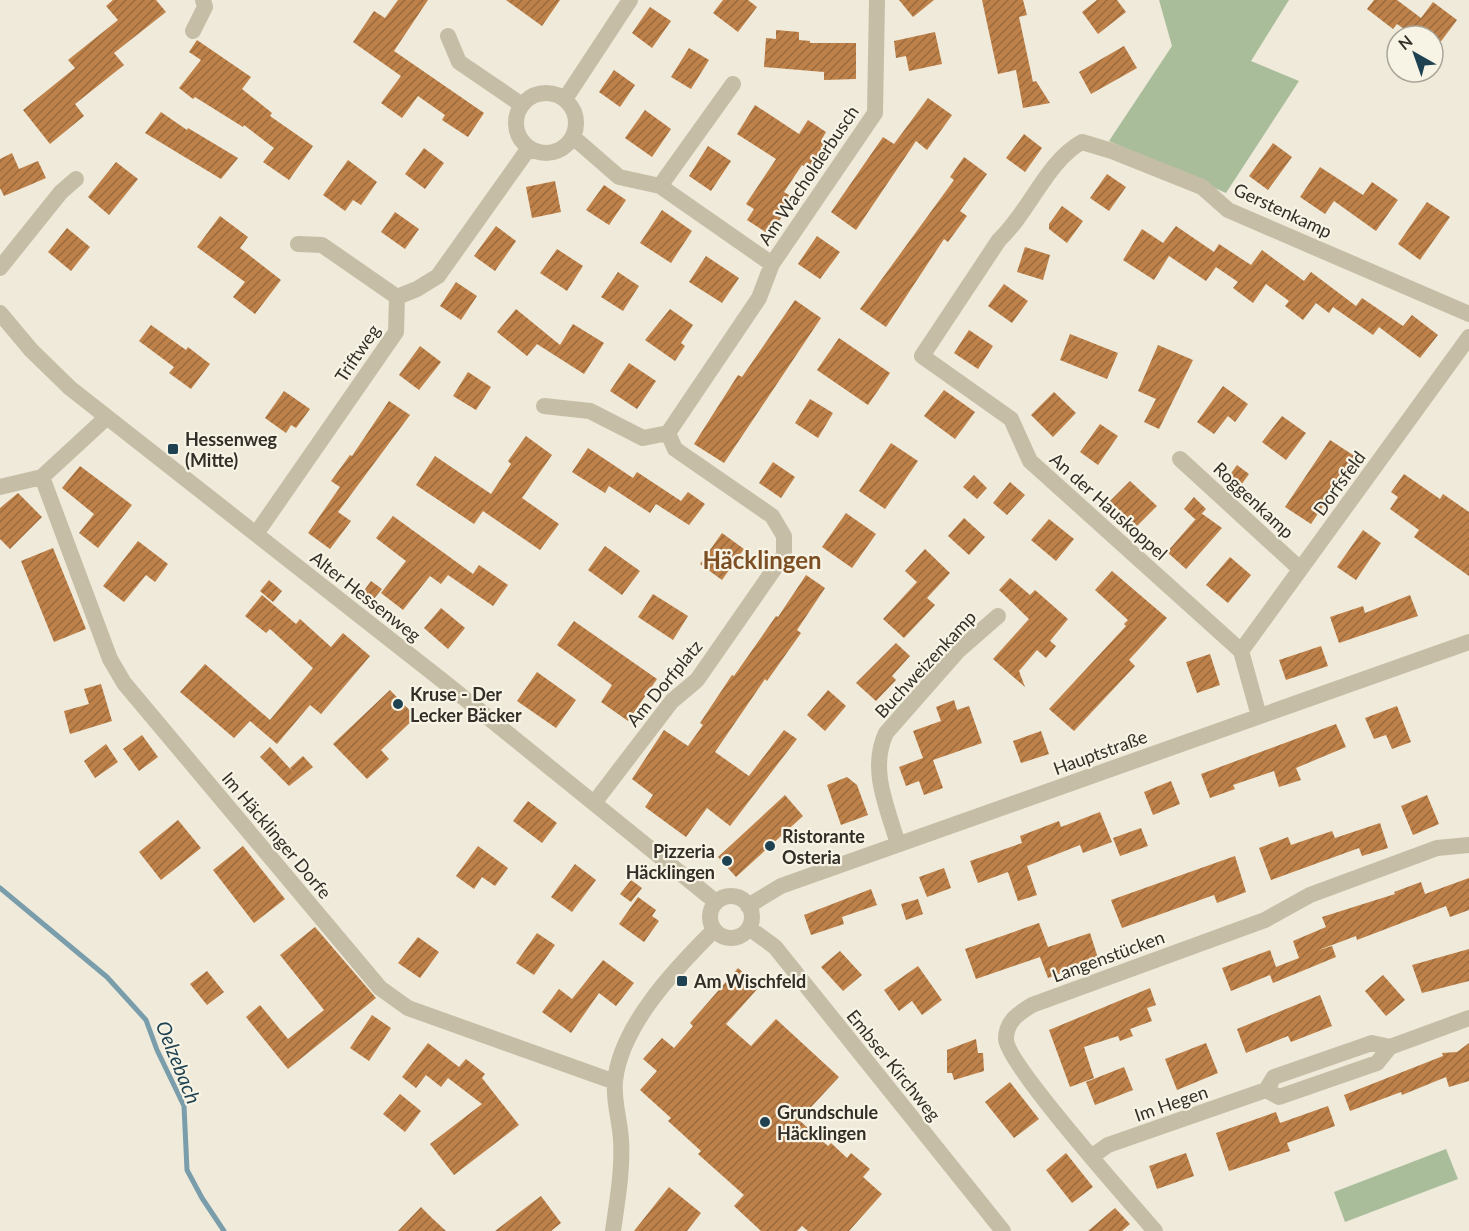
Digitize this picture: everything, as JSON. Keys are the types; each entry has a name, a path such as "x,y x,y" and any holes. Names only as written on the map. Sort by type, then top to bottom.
{"street":[{"path":"193,31 205,7 203,0"},
{"path":"565,99 630,0"},
{"name":"Am Wacholderbusch","path":"772,264 875,113 877,0"},
{"path":"448,36 459,62 522,105"},
{"path":"660,186 733,84"},
{"path":"537,94 556,94 565,99 576,116 573,137 561,149 553,152 545,153 529,148 518,133 518,114 522,105 537,94"},
{"path":"544,406 590,411 643,438 668,433 759,298 772,264 660,186 619,177 573,137"},
{"name":"Gerstenkamp","path":"1082,142 1112,151 1202,187 1228,210 1469,314"},
{"name":"An der Hauskoppel","path":"1082,142 1067,150 1016,225 999,240 922,356 1011,419 1030,461 1241,651"},
{"path":"298,244 322,245 397,297 438,276 529,148"},
{"path":"0,268 61,192 76,179"},
{"name":"Triftweg","path":"256,534 396,332 397,297"},
{"name":"Alter Hessenweg","path":"0,313 63,381 716,902"},
{"name":"Dorfsfeld","path":"1241,651 1469,337"},
{"path":"0,487 42,477 107,417"},
{"name":"Am Dorfplatz","path":"594,803 672,701 698,680 784,555 784,536 772,516 675,449 668,433"},
{"name":"Roggenkamp","path":"1180,459 1300,569"},
{"name":"Im Häcklinger Dorfe","path":"42,477 110,659 124,683 380,988 408,1008 615,1082"},
{"name":"Buchweizenkamp","path":"898,844 877,768 879,749 886,733 958,651 998,616"},
{"name":"Hauptstraße","path":"748,906 781,886 1469,642"},
{"path":"1241,651 1259,716"},
{"name":"Langenstücken","path":"1155,1231 1091,1157 1008,1049 1007,1028 1016,1015 1032,1005 1265,920 1310,895 1437,848 1469,845"},
{"path":"733,896 748,906 752,920 744,934 732,939 718,935 714,930 710,912 716,902 733,896"},
{"name":"Embser Kirchweg","path":"749,928 775,947 1003,1231"},
{"path":"613,1231 621,1143 615,1082 622,1052 642,1015 670,977 714,930"},
{"name":"Im Hegen","path":"1091,1157 1108,1145 1266,1090 1279,1097 1377,1063 1390,1047 1469,1018"}],"green space":[{"path":"1159,0 1289,0 1251,61 1299,81 1226,193 1109,141 1172,46"},
{"path":"1446,1149 1458,1179 1345,1222 1334,1192"}],"building":[{"path":"113,0 156,0 166,12 114,53 124,65 75,104 84,116 50,144 23,110 75,68 68,60 118,20 106,6"},
{"path":"398,0 428,0 394,51 484,113 468,137 442,120 445,115 418,96 402,118 381,103 401,76 353,42 374,11 385,18"},
{"path":"506,0 560,0 542,26"},
{"path":"723,0 748,0 757,7 738,32 713,13"},
{"path":"899,0 934,0 913,17"},
{"path":"982,0 1023,0 1027,15 1019,17 1033,82 1036,81 1050,103 1023,108 1016,70 998,74"},
{"path":"1097,0 1117,0 1126,12 1098,34 1082,12"},
{"path":"1374,0 1397,0 1421,18 1433,2 1457,20 1445,36 1445,24 1386,24 1367,9"},
{"path":"650,7 671,21 652,48 632,33"},
{"path":"776,30 799,32 799,40 810,41 810,43 856,43 856,79 824,80 824,72 764,67 766,38 776,39"},
{"path":"935,32 942,64 909,71 906,56 896,58 894,41"},
{"path":"197,40 251,77 242,89 272,113 270,116 313,146 289,180 263,162 274,148 244,125 243,127 195,97 193,99 179,88 201,60 189,52"},
{"path":"1124,46 1137,68 1091,94 1079,72"},
{"path":"689,48 709,60 691,89 671,77"},
{"path":"614,70 635,85 620,107 599,92"},
{"path":"928,98 952,115 927,150 916,141 856,230 831,212 883,137 894,144"},
{"path":"755,105 799,134 808,120 826,132 822,139 830,144 812,171 802,165 784,192 794,198 770,235 747,220 754,209 746,204 776,159 737,134"},
{"path":"645,110 671,129 652,157 625,138"},
{"path":"161,112 187,130 188,128 238,158 221,179 145,133"},
{"path":"1024,134 1042,148 1025,172 1006,158"},
{"path":"1273,143 1292,157 1268,190 1249,176"},
{"path":"708,146 731,161 711,191 689,176"},
{"path":"424,148 444,163 425,189 405,174"},
{"path":"12,153 19,169 38,161 46,178 4,196 0,188 0,159"},
{"path":"964,157 987,174 960,211 967,216 948,242 944,239 886,327 860,309 954,180 950,177"},
{"path":"348,160 377,182 361,205 353,200 345,211 323,195"},
{"path":"116,162 138,179 109,215 88,197"},
{"path":"1320,167 1363,195 1372,182 1398,200 1376,231 1334,201 1325,214 1300,197"},
{"path":"1107,174 1126,187 1109,211 1090,198"},
{"path":"555,181 561,212 532,218 526,187"},
{"path":"604,185 626,200 609,225 586,210"},
{"path":"1427,202 1450,217 1420,260 1398,244"},
{"path":"1062,206 1083,221 1067,243 1049,229 1049,224"},
{"path":"662,210 692,231 671,263 640,243"},
{"path":"395,212 419,229 405,249 381,232"},
{"path":"220,216 248,237 240,248 281,280 255,314 233,297 245,282 197,247"},
{"path":"496,226 516,241 495,271 474,256"},
{"path":"1176,226 1214,252 1219,244 1251,265 1262,250 1304,281 1311,272 1356,306 1362,298 1403,326 1412,315 1438,335 1420,358 1379,327 1373,335 1333,307 1329,313 1316,303 1303,320 1285,306 1289,301 1266,284 1253,303 1233,288 1238,282 1216,267 1206,281 1169,256 1154,280 1123,260 1142,229 1163,243"},
{"path":"67,228 90,247 71,271 48,252"},
{"path":"817,236 840,252 820,279 798,264"},
{"path":"1025,247 1050,255 1043,280 1017,272"},
{"path":"557,249 583,266 567,291 540,273"},
{"path":"706,256 739,278 722,303 689,282"},
{"path":"618,272 639,286 623,311 601,297"},
{"path":"456,282 477,296 461,320 440,306"},
{"path":"1004,284 1028,301 1012,323 988,306"},
{"path":"795,300 821,318 724,463 694,444 738,375 742,377"},
{"path":"516,309 560,345 573,324 604,343 584,374 537,344 527,356 497,332"},
{"path":"670,309 693,325 681,343 685,346 675,361 645,340"},
{"path":"151,325 186,350 188,347 210,364 191,389 169,373 174,367 139,341"},
{"path":"969,330 993,346 978,369 954,353"},
{"path":"1070,334 1118,353 1107,379 1060,360"},
{"path":"839,338 890,373 868,405 817,370"},
{"path":"1158,345 1193,360 1159,429 1144,422 1156,399 1138,391"},
{"path":"420,346 441,362 419,390 399,375"},
{"path":"629,363 656,381 637,409 610,391"},
{"path":"468,372 491,387 476,410 453,396"},
{"path":"1223,386 1248,404 1235,422 1228,416 1214,434 1197,422"},
{"path":"944,390 975,412 955,439 924,416"},
{"path":"284,391 310,409 296,428 291,425 286,433 265,418"},
{"path":"1054,392 1076,413 1053,437 1031,415"},
{"path":"810,399 833,413 818,438 795,423"},
{"path":"389,401 410,415 338,512 351,521 330,549 308,533 340,487 331,481 350,455 352,456"},
{"path":"1282,416 1306,433 1286,460 1262,442"},
{"path":"1100,424 1118,436 1098,465 1080,452"},
{"path":"526,436 552,455 522,498 559,524 540,550 483,511 474,524 416,485 435,456 491,494 511,464 508,461"},
{"path":"1330,440 1356,457 1311,524 1285,507"},
{"path":"891,443 918,461 885,509 859,491"},
{"path":"588,448 633,478 637,472 681,501 688,492 705,504 689,525 656,504 650,513 609,486 605,493 572,472"},
{"path":"773,462 795,477 781,498 759,483"},
{"path":"1237,465 1249,474 1241,485 1229,476"},
{"path":"80,466 132,505 98,548 79,533 94,514 62,488"},
{"path":"1404,474 1440,499 1443,494 1469,512 1469,576 1414,537 1419,530 1390,509 1398,497 1391,492"},
{"path":"974,475 987,488 977,499 963,487"},
{"path":"1130,481 1157,506 1137,526 1110,501"},
{"path":"1010,482 1025,495 1007,515 993,503"},
{"path":"18,493 42,517 10,549 0,539 0,508"},
{"path":"1194,497 1206,509 1196,520 1184,509"},
{"path":"846,513 876,534 852,568 822,547"},
{"path":"1201,513 1222,528 1186,569 1167,552"},
{"path":"393,516 473,574 479,565 508,585 493,606 448,575 441,584 430,576 403,610 381,593 406,561 376,538"},
{"path":"964,518 985,537 969,555 948,536"},
{"path":"1049,519 1074,539 1056,561 1031,540"},
{"path":"1363,530 1381,543 1356,580 1337,567"},
{"path":"722,533 744,549 722,580 700,564"},
{"path":"138,541 168,564 155,582 146,575 124,602 103,586"},
{"path":"605,546 640,571 622,595 588,570"},
{"path":"53,548 86,629 54,642 21,561"},
{"path":"925,549 950,573 927,598 935,605 904,638 883,619 917,582 905,571"},
{"path":"1230,557 1251,575 1228,603 1206,585"},
{"path":"1112,571 1167,618 1129,660 1135,666 1074,731 1049,709 1126,626 1124,624 1128,620 1095,590"},
{"path":"806,575 825,588 797,630 801,633 767,681 765,679 715,752 749,776 784,730 797,739 730,826 707,808 686,837 645,807 653,795 632,779 664,730 688,746 703,725 700,723 732,675 734,676 776,616 778,617"},
{"path":"1010,578 1030,595 1035,590 1068,619 1050,641 1056,646 1046,658 1037,650 1019,671 1025,687 993,659 1029,619 999,590"},
{"path":"269,580 282,591 273,602 260,591"},
{"path":"371,581 382,589 373,600 363,592"},
{"path":"653,594 688,616 673,640 638,617"},
{"path":"262,595 296,624 300,619 331,647 343,633 370,656 321,714 310,705 277,744 250,721 234,738 180,692 205,664 270,720 313,668 270,629 266,633 245,616"},
{"path":"1410,595 1418,616 1339,643 1330,617 1363,606 1365,613"},
{"path":"441,608 465,628 448,649 424,628"},
{"path":"574,621 657,679 628,721 601,702 612,685 557,645"},
{"path":"896,643 910,656 892,676 896,680 876,701 856,683"},
{"path":"1321,646 1328,666 1286,680 1279,660"},
{"path":"1210,654 1220,685 1197,693 1186,662"},
{"path":"537,672 576,700 556,728 517,701"},
{"path":"101,684 112,721 70,734 64,711 89,704 84,689"},
{"path":"390,690 416,717 381,750 389,759 367,779 333,744"},
{"path":"828,690 846,706 825,731 807,715"},
{"path":"954,700 957,710 969,706 982,743 933,760 943,788 924,795 919,781 906,786 899,767 923,758 913,731 941,721 936,707"},
{"path":"1397,706 1411,742 1392,749 1386,735 1374,739 1365,718"},
{"path":"1336,724 1346,747 1296,768 1301,780 1279,787 1274,771 1233,785 1235,789 1210,798 1201,774"},
{"path":"1041,731 1049,754 1021,763 1013,741"},
{"path":"142,735 158,757 139,771 123,749"},
{"path":"106,744 118,762 95,778 84,761"},
{"path":"270,747 296,775 290,768 303,756 313,767 289,786 260,757"},
{"path":"847,777 857,785 868,815 841,825 827,785"},
{"path":"1171,781 1180,804 1153,815 1144,792"},
{"path":"785,795 803,816 736,877 718,857"},
{"path":"1427,795 1439,824 1413,835 1401,806"},
{"path":"528,801 557,823 542,843 513,821"},
{"path":"1100,812 1112,842 1083,853 1080,845 1027,866 1037,895 1018,901 1008,872 978,883 970,861 1022,843 1020,836 1059,821 1061,827"},
{"path":"178,820 201,848 161,880 139,852"},
{"path":"1380,823 1388,848 1362,856 1359,848 1271,880 1259,848 1288,837 1291,845 1332,831 1335,838"},
{"path":"1141,828 1148,846 1120,856 1113,838"},
{"path":"243,846 285,899 254,923 213,870"},
{"path":"478,846 508,868 495,886 482,877 474,889 456,876"},
{"path":"1235,856 1246,892 1217,903 1214,895 1122,928 1111,900"},
{"path":"575,864 596,880 572,912 551,897"},
{"path":"944,868 951,888 927,897 919,877"},
{"path":"1469,878 1469,910 1450,917 1446,906 1357,940 1356,936 1316,951 1332,946 1336,957 1273,983 1270,975 1231,991 1222,968 1270,950 1276,967 1299,958 1293,941 1326,927 1322,917 1395,894 1394,892 1421,882 1425,894"},
{"path":"631,880 642,888 631,902 620,894"},
{"path":"871,889 877,905 842,917 844,924 811,935 804,915"},
{"path":"638,897 656,910 652,916 659,921 644,942 619,924"},
{"path":"918,899 923,914 906,920 901,904"},
{"path":"1039,923 1048,947 1090,933 1098,958 1065,969 1066,971 1048,978 1040,957 976,979 965,949"},
{"path":"315,927 376,998 288,1069 246,1017 260,1005 288,1039 324,1010 280,955"},
{"path":"537,933 555,945 534,975 516,963"},
{"path":"418,937 439,952 420,978 398,963"},
{"path":"1469,949 1469,981 1422,993 1412,965"},
{"path":"840,951 862,975 843,991 821,967"},
{"path":"603,960 634,983 616,1006 599,993 571,1033 542,1012 559,989 572,999"},
{"path":"918,966 942,1000 922,1015 912,1001 899,1011 884,990"},
{"name":"Grundschule Häcklingen","path":"738,968 759,987 726,1024 751,1046 776,1019 839,1077 799,1120 828,1146 831,1143 847,1158 851,1153 870,1169 863,1177 882,1194 849,1231 808,1231 802,1226 797,1231 761,1231 734,1206 744,1195 698,1154 701,1151 668,1121 671,1118 640,1090 657,1071 643,1059 662,1038 674,1048 693,1026 690,1023"},
{"path":"207,971 224,992 207,1005 190,984"},
{"path":"1383,975 1405,1000 1386,1016 1365,991"},
{"path":"1150,988 1156,1005 1147,1008 1152,1021 1130,1029 1133,1036 1120,1041 1118,1036 1084,1047 1094,1078 1070,1087 1049,1030"},
{"path":"1320,995 1332,1026 1291,1042 1288,1036 1246,1053 1237,1029"},
{"path":"372,1015 391,1028 369,1061 350,1048"},
{"path":"976,1039 978,1053 983,1053 984,1071 954,1080 952,1073 947,1073 947,1050"},
{"path":"428,1043 459,1067 466,1059 485,1074 482,1078 519,1125 454,1175 430,1144 482,1104 448,1078 441,1087 426,1075 416,1088 402,1077"},
{"path":"1206,1043 1218,1073 1177,1090 1165,1059"},
{"path":"1469,1043 1469,1081 1449,1087 1446,1077 1402,1095 1401,1092 1350,1111 1344,1095 1443,1056 1442,1053 1457,1052"},
{"path":"1124,1067 1133,1090 1095,1105 1086,1082"},
{"path":"1010,1082 1039,1119 1014,1138 985,1102"},
{"path":"400,1094 421,1111 405,1132 383,1114"},
{"path":"1328,1106 1335,1126 1287,1143 1290,1151 1229,1171 1216,1133 1276,1112 1280,1123"},
{"path":"1066,1153 1093,1187 1072,1203 1046,1170"},
{"path":"1186,1153 1194,1176 1157,1189 1149,1166"},
{"path":"669,1187 701,1213 687,1231 634,1231"},
{"path":"541,1196 561,1223 551,1231 495,1231"},
{"path":"421,1207 433,1219 446,1231 398,1231"},
{"path":"1115,1208 1130,1224 1122,1231 1088,1231"}],"waterway":[{"name":"Oelzebach","path":"0,888 107,977 146,1020 157,1050 184,1106 187,1170 224,1231"}],"place":[{"name":"Hessenweg (Mitte)","path":"173,449"},
{"name":"Kruse - Der Lecker Bäcker","path":"398,704"},
{"name":"Ristorante Osteria","path":"770,846"},
{"name":"Pizzeria Häcklingen","path":"727,861"},
{"name":"Am Wischfeld","path":"682,981"},
{"name":"Grundschule Häcklingen","path":"765,1122"}],"district":[{"name":"Häcklingen","path":"762,559"}]}
